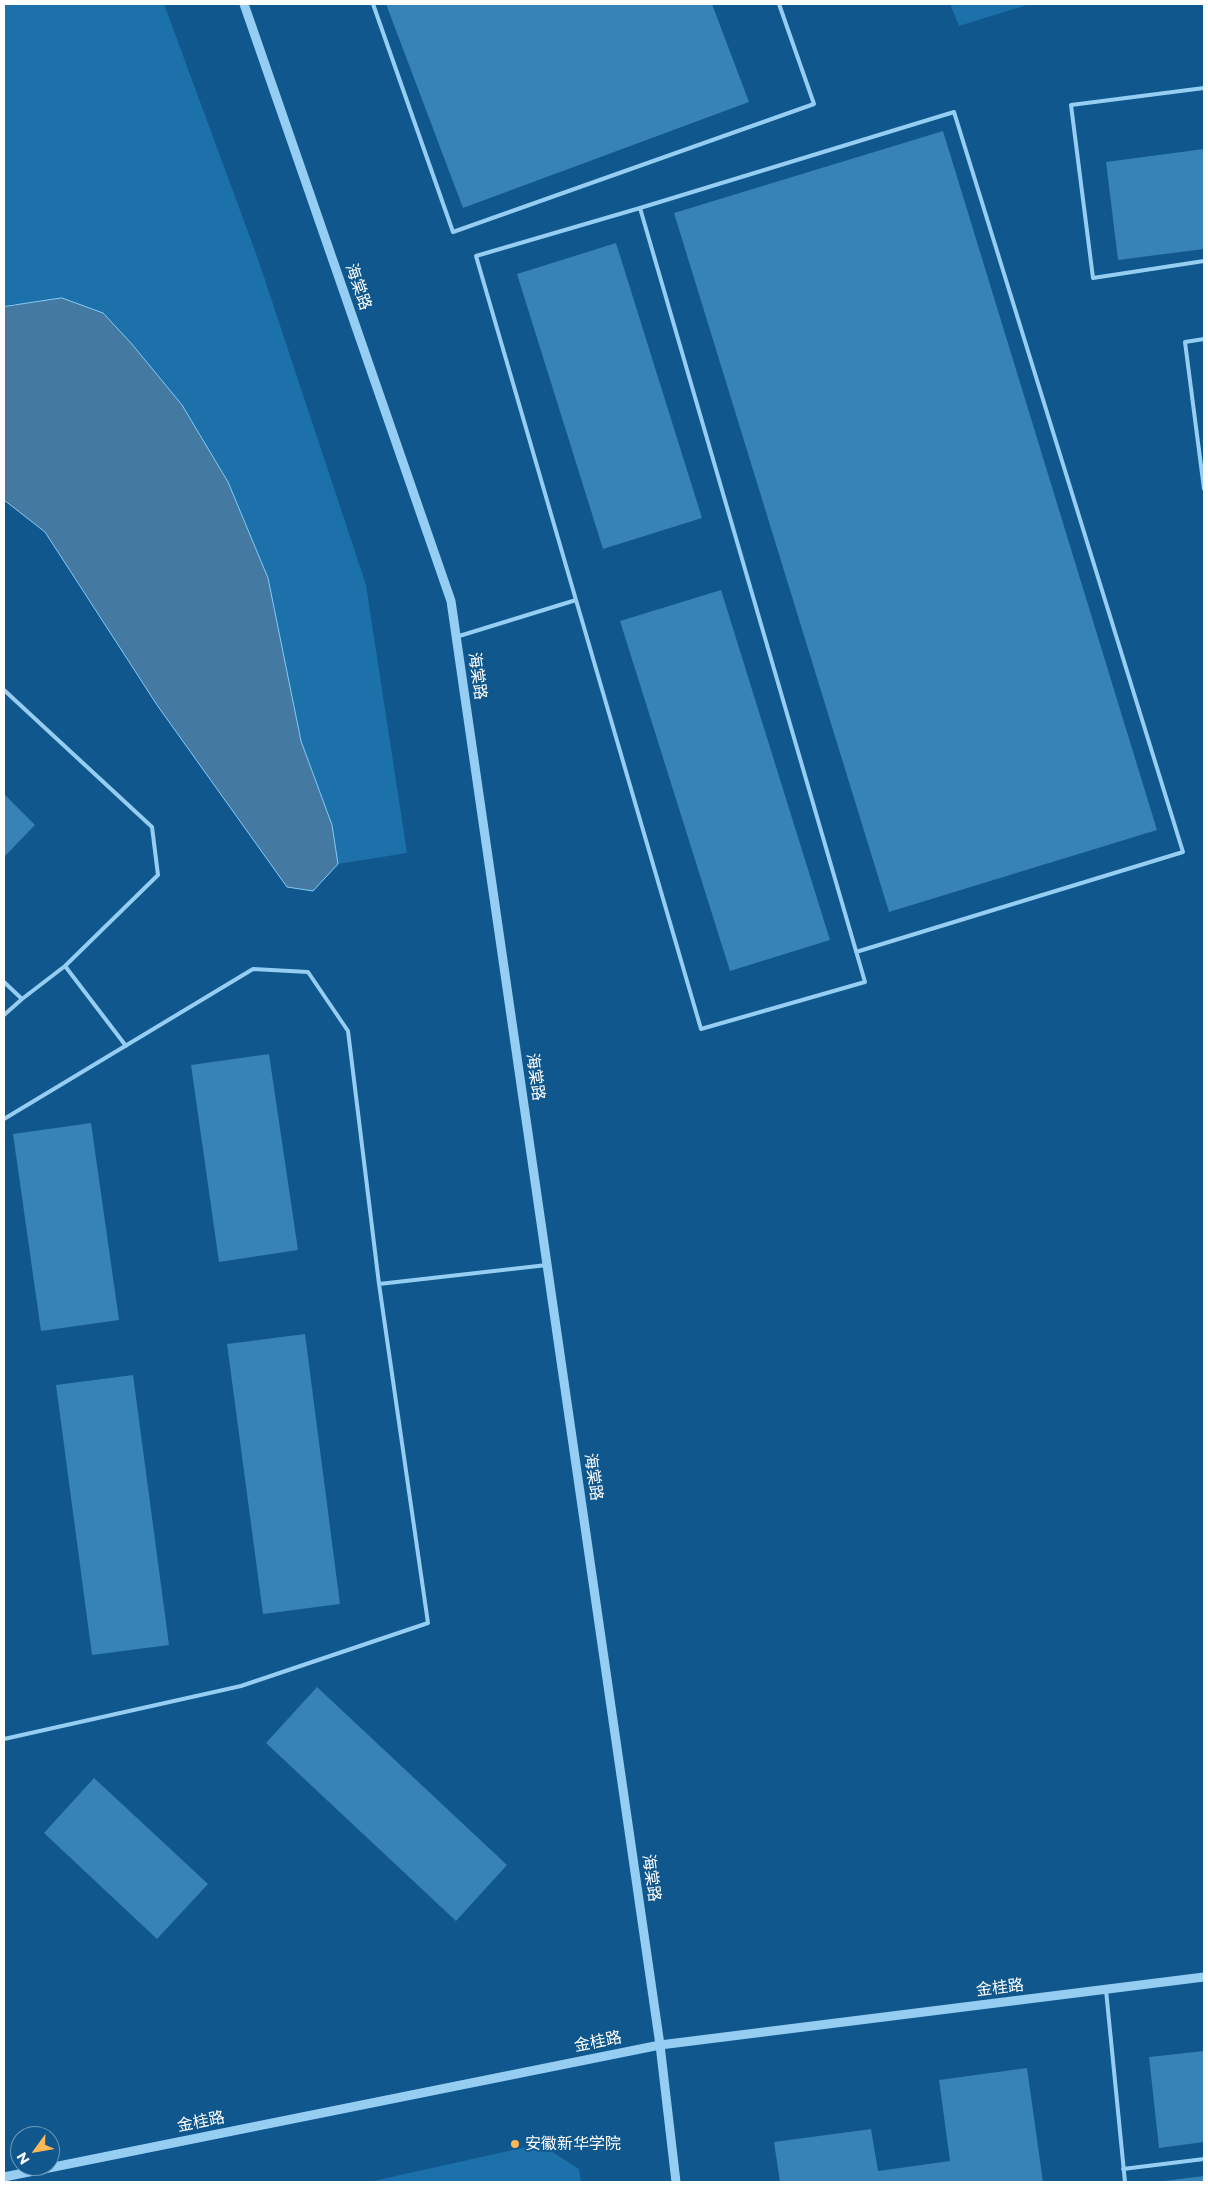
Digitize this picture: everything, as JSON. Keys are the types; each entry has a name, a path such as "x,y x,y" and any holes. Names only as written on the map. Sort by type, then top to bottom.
{"street":[{"name":"海棠路","path":"244,4 451,601 660,2045 676,2182"},
{"name":"金桂路","path":"4,2177 660,2045 1204,1977"}],"lane":[{"path":"373,4 453,232 814,104 779,4"},
{"path":"1204,88 1071,105 1093,278 1204,261"},
{"path":"640,208 856,952 865,982 701,1029 476,256 954,112 1183,852 856,952"},
{"path":"1204,339 1186,342 1204,489"},
{"path":"456,637 576,600"},
{"path":"4,690 152,827 158,875 65,966 4,1015"},
{"path":"65,966 126,1046"},
{"path":"4,1119 253,970 308,972 348,1030 379,1284 428,1623 242,1686 4,1738"},
{"path":"4,982 22,999"},
{"path":"379,1284 547,1265"},
{"path":"1106,1990 1125,2182"},
{"path":"1123,2169 1204,2159"}],"shaded area":[{"path":"4,4 164,4 258,259 366,585 407,853 338,864 332,825 301,741 268,578 228,482 182,405 103,313 13,304 4,307"},
{"path":"950,4 1030,4 959,26"},
{"path":"62,298 103,313 131,343 182,405 228,482 268,578 301,741 332,825 338,864 313,891 287,887 157,705 45,532 4,500 4,307"},
{"path":"540,2144 579,2169 581,2182 369,2182"}],"building":[{"path":"386,4 712,4 749,102 463,208"},
{"path":"943,131 1157,830 889,912 674,213"},
{"path":"1204,149 1204,249 1118,260 1106,162"},
{"path":"616,243 702,518 603,549 517,274"},
{"path":"721,590 830,940 730,971 620,621"},
{"path":"4,794 35,825 4,857"},
{"path":"269,1054 298,1250 219,1262 191,1065"},
{"path":"91,1123 119,1320 41,1331 13,1134"},
{"path":"305,1334 340,1604 263,1614 227,1344"},
{"path":"133,1375 169,1645 92,1655 56,1385"},
{"path":"317,1687 507,1865 456,1921 266,1743"},
{"path":"94,1778 208,1884 157,1939 44,1833"},
{"path":"1204,2051 1204,2142 1159,2148 1149,2057"},
{"path":"1027,2068 1043,2182 780,2182 774,2142 871,2129 878,2171 950,2161 939,2080"},
{"path":"1204,2176 1204,2182 1164,2182 1164,2181"}],"place":[{"name":"安徽新华学院","path":"515,2144"}]}
